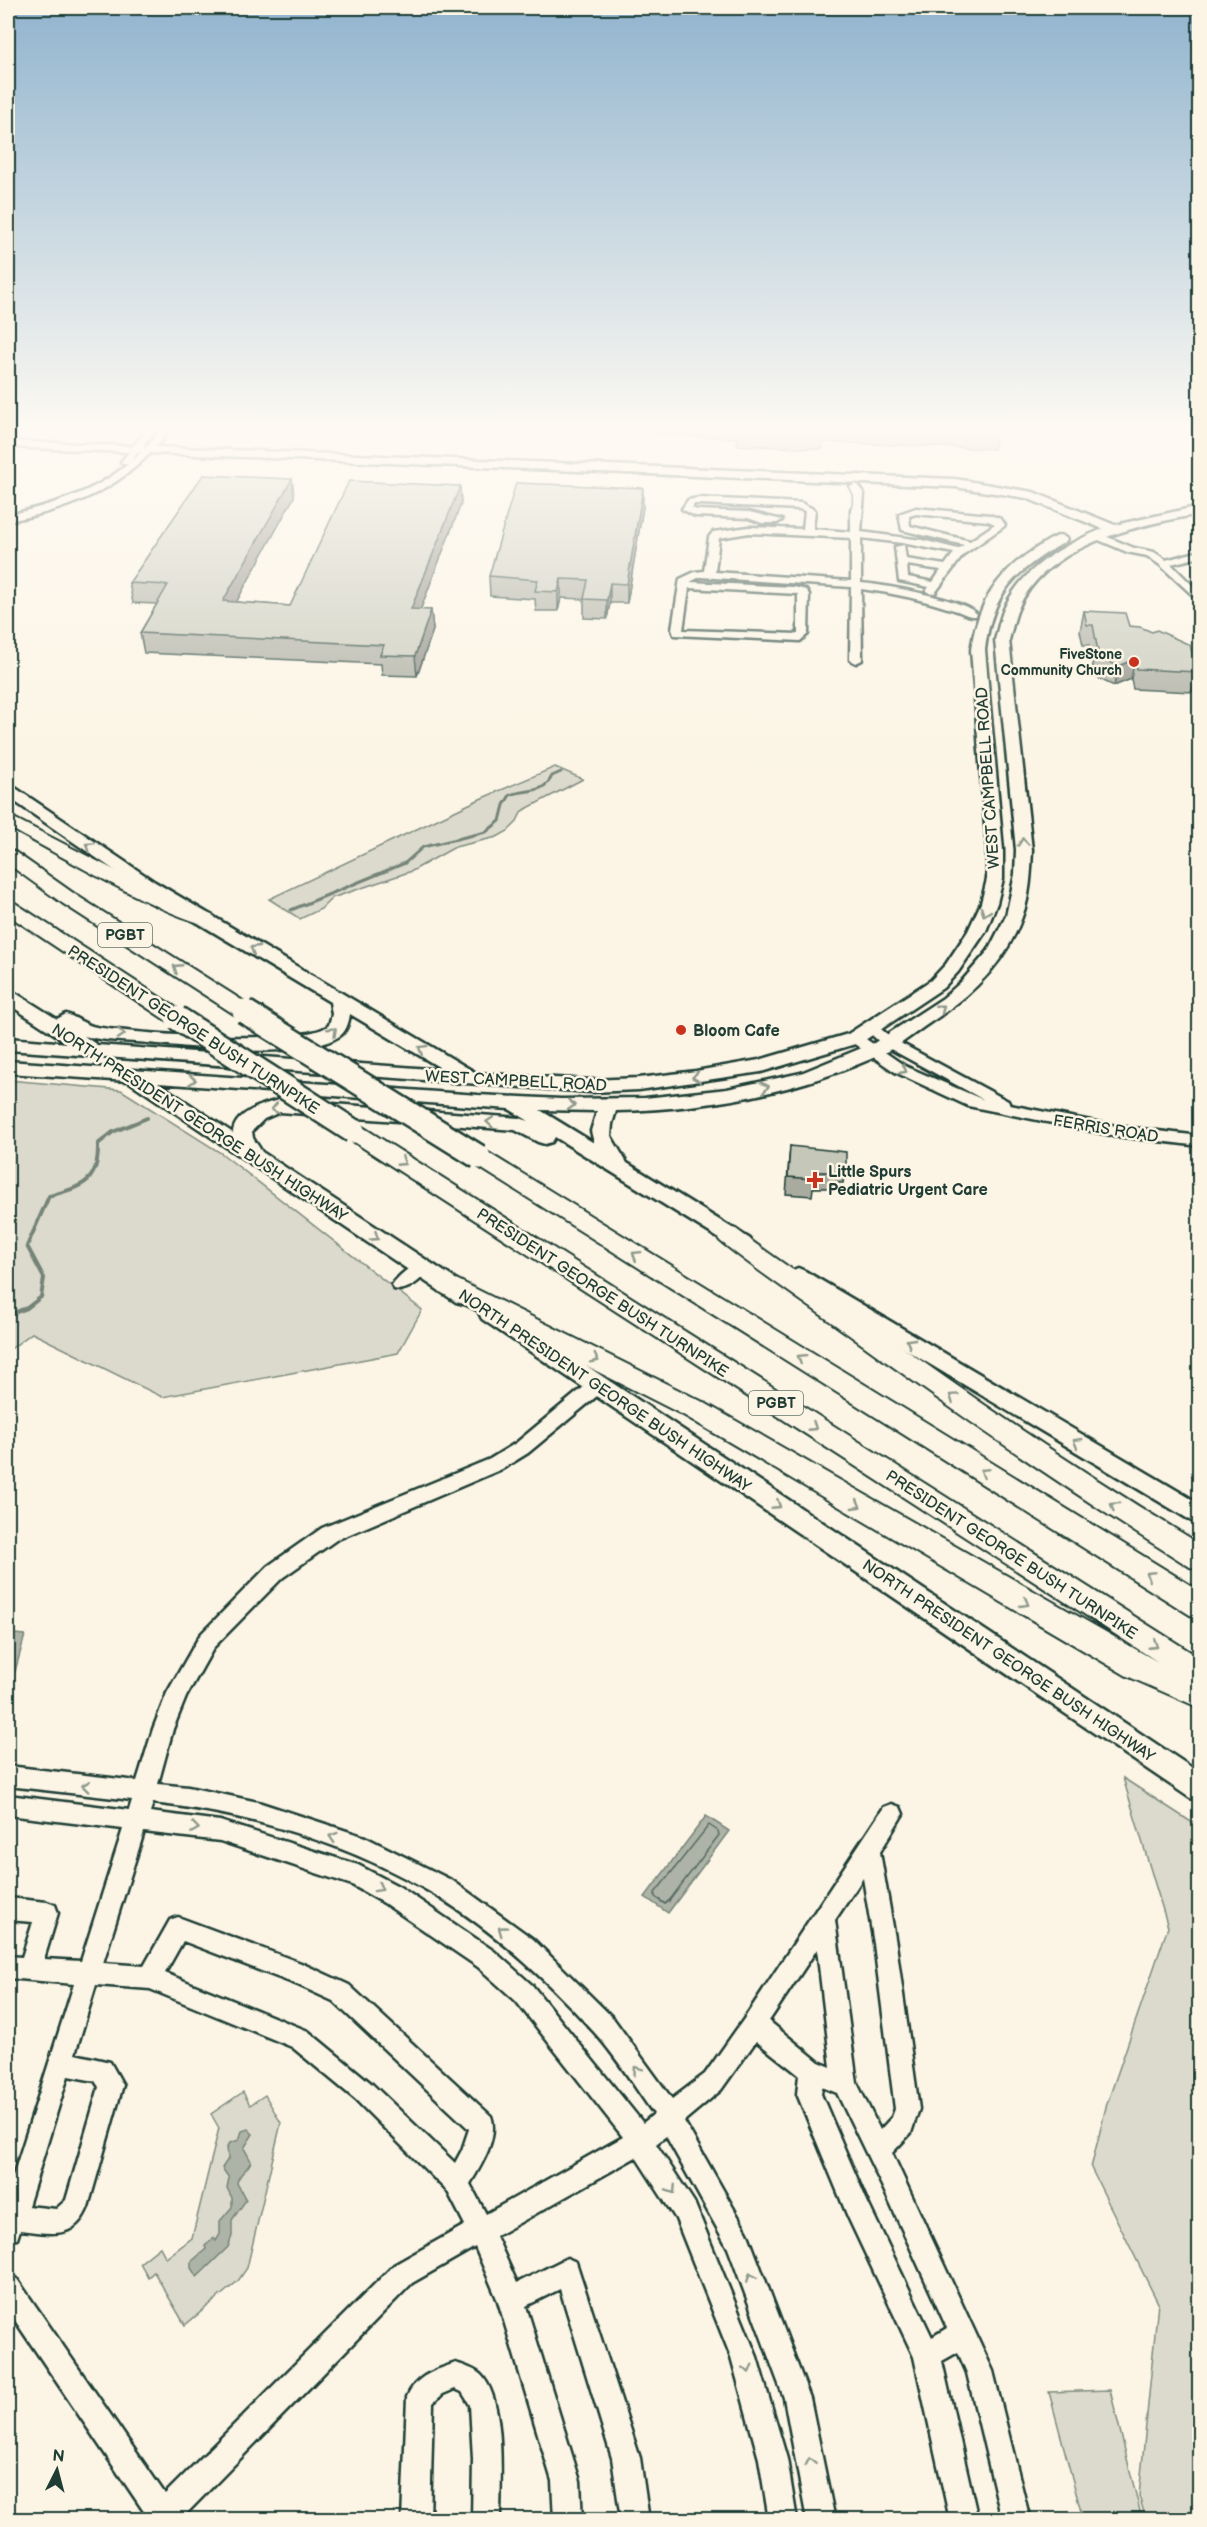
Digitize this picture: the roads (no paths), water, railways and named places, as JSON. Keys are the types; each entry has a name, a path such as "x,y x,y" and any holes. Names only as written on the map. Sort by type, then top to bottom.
{"highway":[{"path":"8,820 150,896 207,920"},
{"name":"PGBT","path":"8,856 69,899 244,1011 1200,1606"},
{"name":"PRESIDENT GEORGE BUSH TURNPIKE","path":"8,907 352,1131 1200,1674"},
{"path":"728,1235 775,1272 852,1324 921,1375 1105,1500 1200,1559"},
{"path":"449,1286 694,1409 1126,1661 1200,1695"}],"main road":[{"name":"WEST CAMPBELL ROAD","path":"8,1044 561,1085 639,1084 742,1070 855,1038 937,984 952,968 977,931 989,903 994,879 995,850 977,615 1018,566 1044,548"},
{"name":"WEST CAMPBELL ROAD","path":"8,1067 608,1107 688,1100 761,1088 811,1074 873,1052 934,1014 975,980 988,964 1006,934 1018,906 1024,880 1024,850 1002,640 1005,620 1022,589 1046,564 1069,548"},
{"path":"977,615 1005,620"},
{"path":"8,790 148,886 513,1102 728,1235 1200,1516"},
{"path":"8,996 90,1032 275,1045 318,1041 331,1034 340,1025 342,1015 339,1000"},
{"name":"NORTH PRESIDENT GEORGE BUSH HIGHWAY","path":"8,996 134,1076 1200,1789"},
{"path":"256,1158 243,1139 242,1129 257,1114 279,1106 519,1124 622,1170"},
{"path":"608,1107 600,1126 600,1137 622,1170"}],"street":[{"path":"709,575 713,548"},
{"path":"856,548 856,660"},
{"path":"900,548 903,579 932,591"},
{"path":"943,548 960,552"},
{"path":"966,548 960,552 932,591 931,603 956,609 963,615 977,615"},
{"path":"1127,548 1150,554"},
{"path":"1145,548 1200,599"},
{"path":"1164,563 1200,554"},
{"path":"901,561 948,568"},
{"path":"684,585 802,592 804,596 803,634 800,638 792,640 678,633 677,629 684,585 685,579 690,576 709,575 814,580 932,591"},
{"name":"FERRIS ROAD","path":"871,1028 888,1042 958,1081 997,1099 1012,1112"},
{"name":"FERRIS ROAD","path":"855,1038 900,1069 973,1103 1116,1131 1200,1141"},
{"path":"400,1285 422,1268"},
{"path":"59,2063 102,2070 111,2085 76,2207 61,2222 10,2224 59,2063 137,1820 163,1729 174,1702 207,1641 275,1572 329,1534 496,1464 522,1448 597,1386"},
{"path":"8,1776 188,1797 258,1812 365,1847 445,1889 525,1947 605,2026 670,2119 738,2241 797,2398 821,2520"},
{"path":"8,1805 220,1831 358,1876 392,1895 486,1959 524,1993 615,2106 685,2211 740,2346 773,2459 783,2520"},
{"path":"8,2288 163,2518 404,2274 640,2141 670,2119 712,2082 754,2024 892,1814"},
{"path":"869,1851 885,1944 907,2109 903,2124 878,2151"},
{"path":"8,1909 47,1913 19,1968 87,1975 150,1978 300,2040 363,2091 458,2183 511,2300 566,2481 568,2520"},
{"path":"824,1918 845,2085 964,2333 980,2372 1016,2520"},
{"path":"150,1978 178,1928 240,1954 319,1982 341,1993 482,2125 472,2155 458,2183"},
{"path":"754,2024 811,2070 845,2085"},
{"path":"811,2070 809,2094 852,2198 927,2355 964,2520"},
{"path":"511,2300 567,2271 626,2458 635,2520"},
{"path":"927,2355 964,2333"},
{"path":"416,2520 420,2397 434,2384 456,2376 471,2383 483,2401 487,2459 486,2520"}],"water":[{"path":"14,1634 25,1635 13,1679 8,1678 8,1654 11,1647 8,1646 8,1642"},
{"path":"706,1816 729,1831 668,1913 645,1897"},
{"path":"248,2129 253,2134 244,2148 251,2161 237,2183 246,2200 232,2220 232,2236 228,2247 197,2277 191,2268 191,2262 206,2249 205,2246 214,2238 216,2241 220,2234 220,2221 232,2207 232,2198 227,2188 229,2178 222,2168 228,2159 227,2147 230,2143 239,2140 242,2131"}],"waterway":[{"path":"291,910 405,863 423,847 486,832 500,821 504,805 510,795 540,788 549,782 552,776 561,772"},
{"path":"8,1315 27,1308 41,1297 44,1278 27,1246 49,1196 87,1181 96,1167 98,1144 113,1132 147,1118"}],"place":[{"name":"FiveStone Community Church","path":"1134,662"},
{"name":"Bloom Cafe","path":"681,1030"},
{"name":"Little Spurs Pediatric Urgent Care","path":"815,1180"}]}
